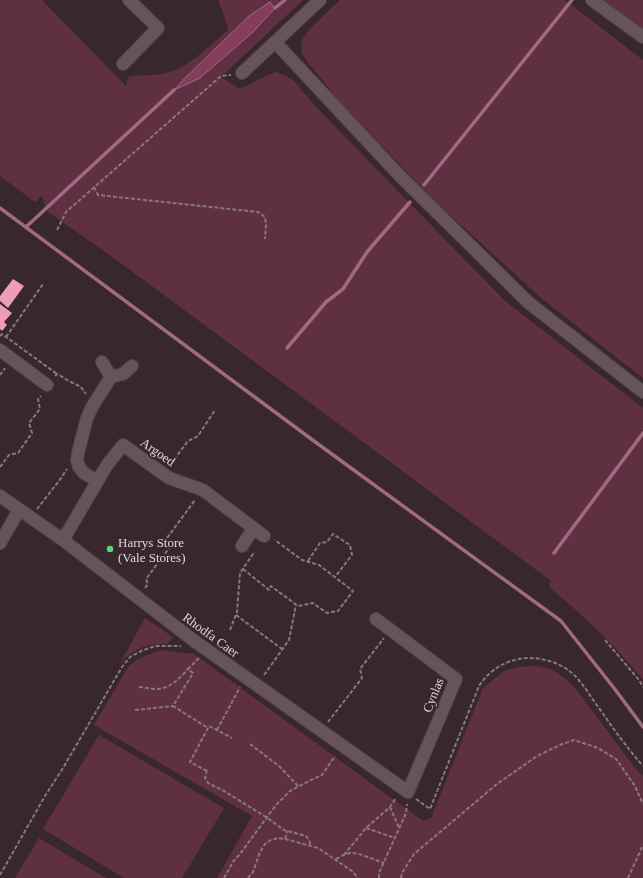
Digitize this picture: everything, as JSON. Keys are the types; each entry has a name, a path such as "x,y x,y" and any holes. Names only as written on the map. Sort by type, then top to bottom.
{"street":[{"path":"123,64 158,28 129,0"},
{"path":"242,73 320,0"},
{"path":"592,0 643,38"},
{"path":"275,42 400,176 529,303 643,392"},
{"path":"0,350 47,385"},
{"path":"102,362 111,377"},
{"path":"98,481 84,473 79,467 77,460 87,418 92,407 111,377 123,374 132,366"},
{"name":"Argoed","path":"63,540 107,465 123,445 172,479 203,490 264,536"},
{"name":"Rhodfa Caer","path":"0,496 63,540 193,640 405,790"},
{"path":"0,543 19,510"},
{"path":"242,546 254,528"},
{"name":"Cynlas","path":"376,619 456,679 405,790"}],"path":[{"path":"58,230 66,212 221,76 242,73"},
{"path":"94,187 98,195 258,212 264,217 266,225 265,239"},
{"path":"6,337 43,284"},
{"path":"0,336 2,334 57,374 71,382 78,384 92,407"},
{"path":"0,468 9,455 18,453 32,433 29,423 40,409 38,400 47,385 57,374"},
{"path":"172,479 172,461 188,441 198,436 215,410"},
{"path":"30,518 59,481 78,453"},
{"path":"138,597 148,584 146,579 170,547 167,538 203,490"},
{"path":"243,569 268,590 271,586 296,605 313,604 327,614 338,611 353,591 319,565 302,560 266,533 264,536"},
{"path":"307,561 320,543 327,542 333,534 350,545 352,555 335,577"},
{"path":"230,630 236,614 240,573 253,554 242,546"},
{"path":"257,685 289,640 296,605"},
{"path":"236,614 282,650"},
{"path":"321,731 362,678 360,669 390,630"},
{"path":"0,875 45,796 64,768 122,668 130,657 155,646 190,645 193,640"},
{"path":"605,640 639,680 643,687"},
{"path":"139,687 155,689 170,686 207,649"},
{"path":"405,790 430,809 479,686 484,678 513,660 534,658 549,661 559,664 575,676 643,766"},
{"path":"173,706 193,673 188,669"},
{"path":"217,730 245,676"},
{"path":"135,710 173,706 208,728 209,726 232,738"},
{"path":"208,728 190,762 207,771 205,778 208,783 266,817 279,827 287,831 306,836 311,846"},
{"path":"401,878 402,873 414,854 498,784 537,756 574,740 598,748 616,759 635,786 643,804"},
{"path":"250,744 279,766 298,786"},
{"path":"224,878 233,862 266,817 290,791 322,775 342,746"},
{"path":"344,855 366,828 390,807 405,790"},
{"path":"379,878 379,873 406,813 405,790"},
{"path":"390,807 399,829"},
{"path":"366,828 395,838"},
{"path":"285,839 287,831"},
{"path":"248,878 253,872 260,852 265,844 278,838 318,848 352,871 358,878"},
{"path":"628,878 643,845"},
{"path":"335,859 351,853 384,863"}],"shaded area":[{"path":"0,0 42,0 126,86 129,76 163,74 181,67 202,53 228,30 218,0 303,0 221,77 240,89 277,72 292,79 319,110 505,301 643,408 643,680 599,632 551,589 549,586 550,580 107,253 48,212 42,196 35,202 0,176"},
{"path":"340,0 565,0 643,60 643,378 541,298 437,203 340,102 305,59 301,48 304,37 307,32"},
{"path":"604,0 643,0 643,30"},
{"path":"270,2 275,8 253,32 200,78 174,90 249,16"},
{"path":"145,618 173,637 168,644 153,644 135,651 119,665"},
{"path":"160,650 194,654 423,821 431,818 483,688 504,671 518,667 536,666 551,669 566,679 578,692 636,769 643,776 643,878 217,878 252,816 94,725 129,666 138,659"},
{"path":"99,735 224,808 182,878 124,878 43,829"},
{"path":"39,838 106,878 15,878"}],"building":[{"path":"13,279 24,286 8,308 0,301 0,296"},
{"path":"0,304 12,313 4,322 7,325 2,331 0,329"}],"waterway":[{"path":"275,8 285,0"},
{"path":"424,185 572,0"},
{"path":"26,227 174,90"},
{"path":"287,348 326,302 343,289 367,252 410,202"},
{"path":"0,208 318,444 561,621 643,727"},
{"path":"554,553 643,433"}],"place":[{"name":"Harrys Store (Vale Stores)","path":"110,549"}]}
